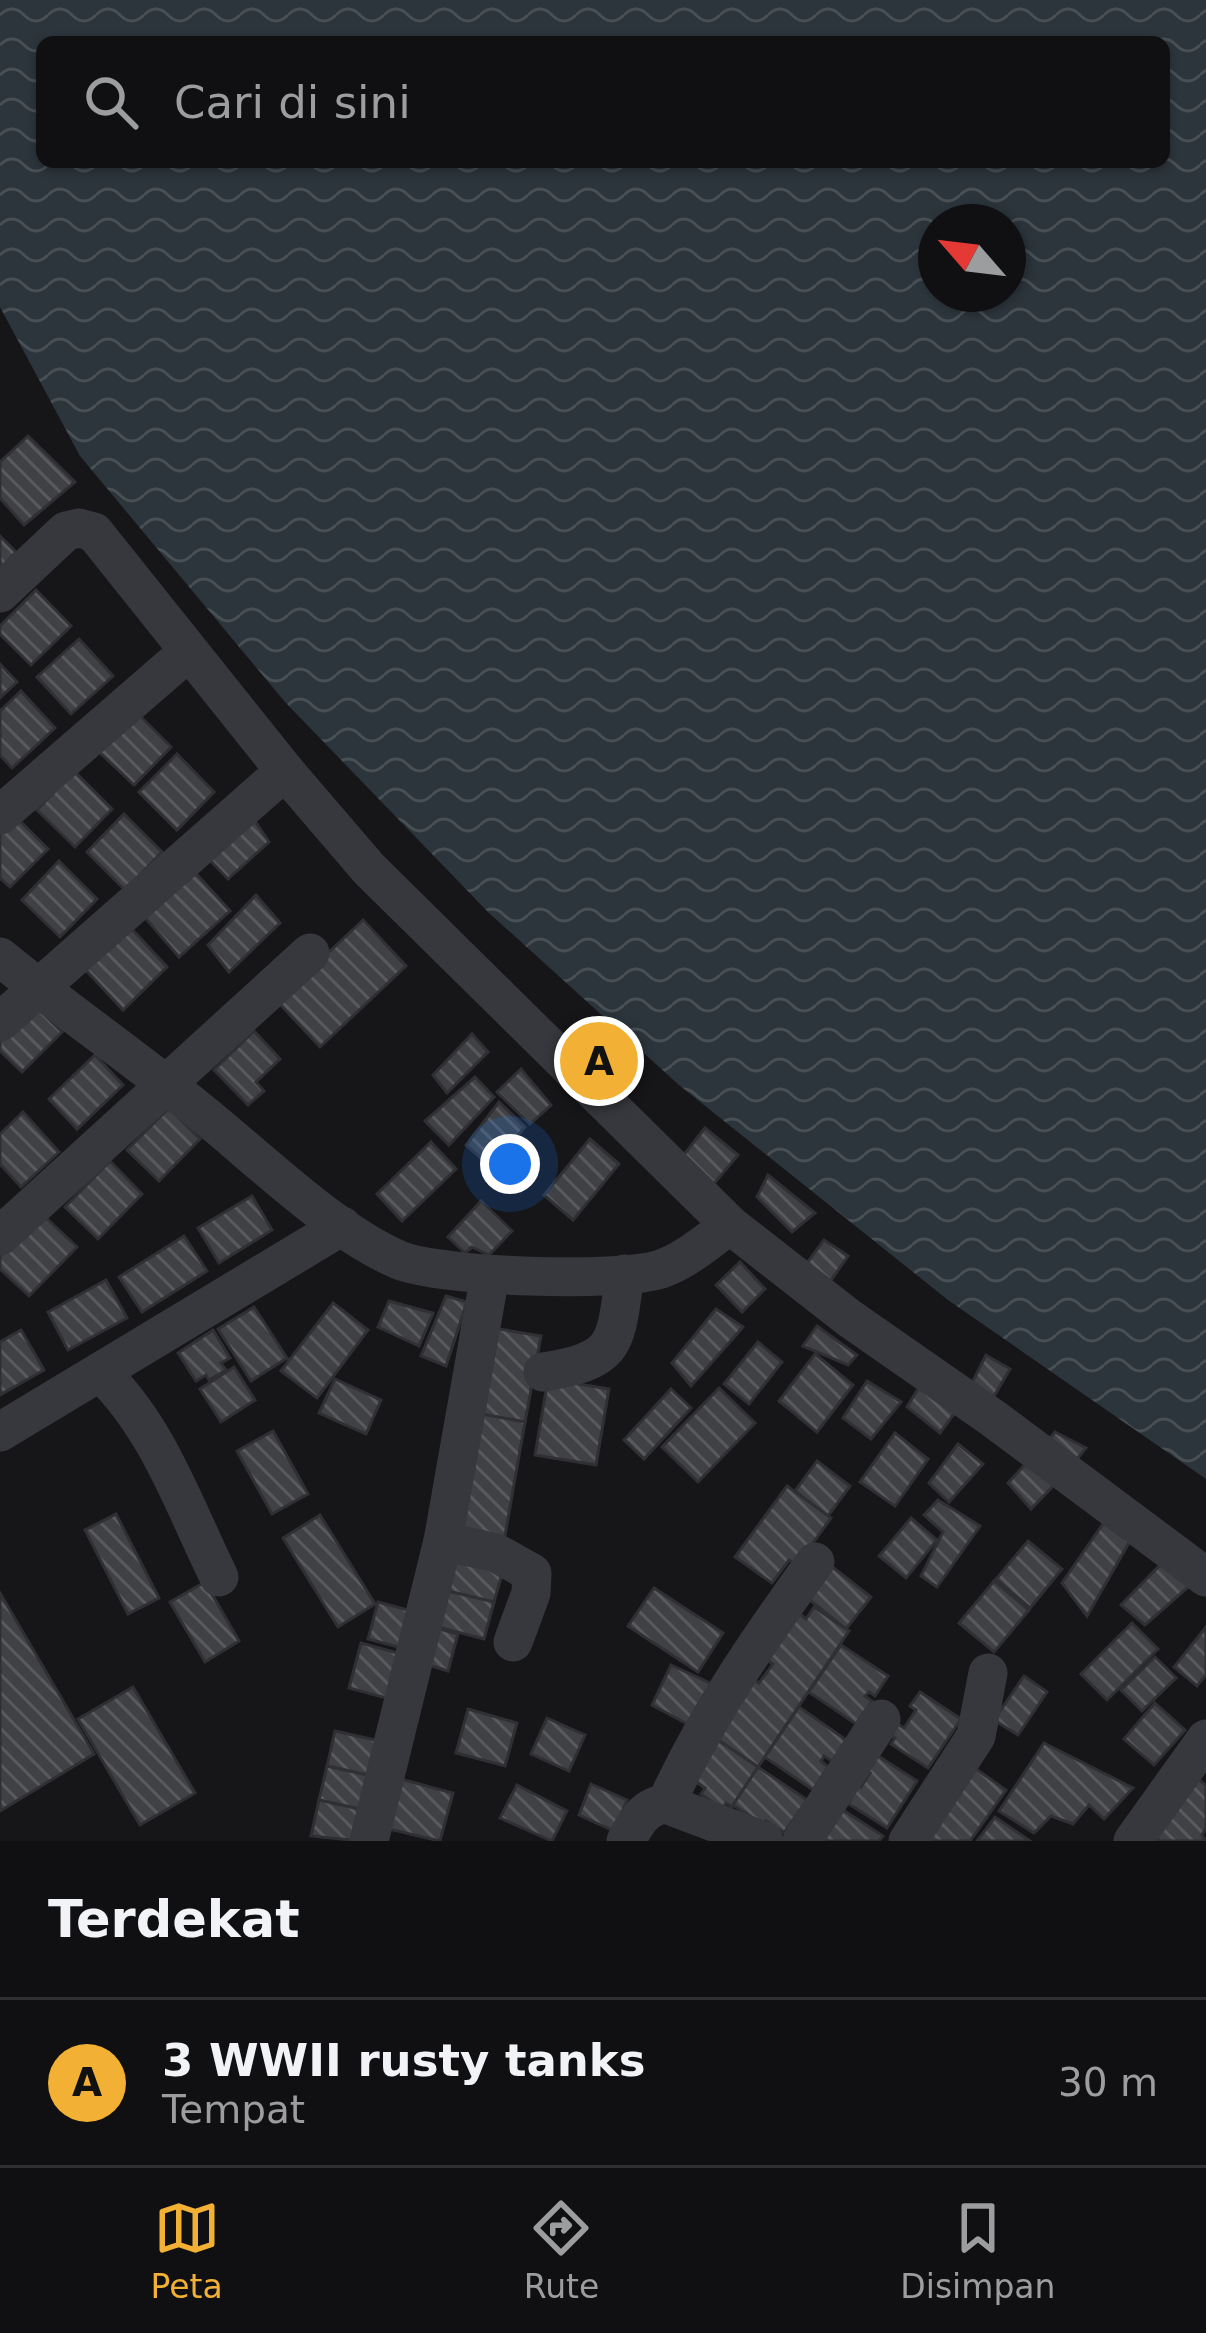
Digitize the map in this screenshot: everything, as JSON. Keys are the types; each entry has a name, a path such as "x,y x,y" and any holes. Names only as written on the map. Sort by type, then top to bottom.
{"street":[{"path":"0,593 66,531 94,532 369,868 730,1225 849,1318 1206,1576"},
{"path":"0,815 188,652"},
{"path":"0,1022 285,771"},
{"path":"0,1236 310,953"},
{"path":"0,957 342,1226 398,1259 426,1268 490,1275 626,1274 665,1268 730,1225"},
{"path":"0,1432 342,1226"},
{"path":"543,1372 584,1366 605,1352 617,1330 626,1274"},
{"path":"369,1841 443,1541 490,1275"},
{"path":"100,1372 127,1397 152,1435 219,1576"},
{"path":"443,1541 496,1553 532,1573 531,1593 513,1642"},
{"path":"666,1804 736,1672 815,1562"},
{"path":"908,1841 976,1736 988,1673"},
{"path":"802,1841 881,1719"},
{"path":"1133,1841 1206,1739"},
{"path":"626,1841 639,1818 650,1808 666,1804 764,1841"}],"water":[{"path":"0,0 1206,0 1206,1479 948,1300 679,1085 488,912 285,702 80,456 0,307"}],"building":[{"path":"28,436 75,482 24,525 0,498 0,462"},
{"path":"0,536 16,552 0,569"},
{"path":"36,590 71,626 31,665 0,634 0,626"},
{"path":"79,639 113,676 71,714 37,677"},
{"path":"0,664 17,682 0,698"},
{"path":"21,691 55,728 12,768 0,755 0,711"},
{"path":"133,709 171,747 134,785 95,748"},
{"path":"177,754 214,792 177,830 139,792"},
{"path":"74,771 112,809 75,847 37,810"},
{"path":"10,811 48,849 10,887 0,878 0,821"},
{"path":"124,814 162,852 125,890 87,852"},
{"path":"251,815 269,842 228,879 208,858"},
{"path":"59,861 97,899 60,937 22,900"},
{"path":"191,868 230,911 179,957 141,913"},
{"path":"256,895 280,923 229,972 208,945"},
{"path":"363,920 406,966 320,1047 277,1001"},
{"path":"130,927 167,967 123,1010 85,969"},
{"path":"30,1000 62,1032 22,1072 0,1051 0,1030"},
{"path":"254,1031 280,1059 256,1082 264,1091 248,1105 214,1070"},
{"path":"472,1034 488,1052 447,1093 433,1075"},
{"path":"95,1055 123,1085 77,1129 49,1099"},
{"path":"521,1069 551,1105 530,1124 497,1092"},
{"path":"475,1077 494,1097 449,1145 425,1121"},
{"path":"499,1102 525,1127 491,1167 466,1145"},
{"path":"169,1108 200,1139 159,1181 127,1150"},
{"path":"23,1112 59,1152 21,1187 0,1164 0,1134"},
{"path":"705,1128 738,1155 707,1192 675,1166"},
{"path":"590,1139 619,1164 573,1220 544,1195"},
{"path":"431,1142 456,1169 402,1221 377,1194"},
{"path":"110,1161 142,1194 98,1239 65,1207"},
{"path":"768,1175 815,1213 792,1232 757,1197"},
{"path":"252,1196 272,1230 219,1263 198,1228"},
{"path":"481,1201 512,1231 489,1255 472,1247 465,1253 448,1237"},
{"path":"41,1213 77,1247 29,1296 0,1269 0,1256"},
{"path":"184,1236 207,1271 142,1312 119,1277"},
{"path":"824,1240 848,1256 827,1286 804,1267"},
{"path":"740,1262 765,1289 742,1312 716,1285"},
{"path":"106,1280 127,1318 68,1350 48,1312"},
{"path":"446,1296 467,1302 446,1366 421,1356"},
{"path":"389,1301 433,1313 419,1346 378,1327"},
{"path":"333,1303 368,1330 317,1398 281,1371"},
{"path":"254,1307 287,1358 251,1381 218,1329"},
{"path":"716,1309 743,1327 691,1386 672,1363"},
{"path":"817,1326 857,1355 848,1365 803,1346"},
{"path":"487,1327 541,1336 525,1422 471,1412"},
{"path":"21,1330 44,1370 0,1395 0,1342"},
{"path":"213,1330 230,1358 221,1363 226,1370 196,1381 178,1353"},
{"path":"758,1342 782,1362 749,1404 724,1384"},
{"path":"815,1354 853,1385 817,1432 779,1401"},
{"path":"986,1355 1010,1369 993,1398 971,1385"},
{"path":"234,1367 255,1400 221,1422 200,1389"},
{"path":"335,1379 381,1400 366,1434 319,1413"},
{"path":"548,1379 609,1389 596,1465 535,1455"},
{"path":"867,1381 901,1402 871,1439 843,1418"},
{"path":"921,1384 959,1407 940,1433 907,1407"},
{"path":"719,1388 755,1423 698,1482 662,1447"},
{"path":"671,1389 691,1408 644,1459 624,1440"},
{"path":"471,1412 525,1422 503,1547 448,1538"},
{"path":"273,1431 308,1494 272,1514 237,1451"},
{"path":"1055,1432 1086,1448 1072,1465 1045,1445"},
{"path":"895,1433 928,1459 895,1506 860,1482"},
{"path":"958,1444 983,1464 949,1502 929,1483"},
{"path":"1032,1457 1058,1481 1031,1509 1008,1483"},
{"path":"817,1461 850,1486 828,1516 795,1491"},
{"path":"787,1486 831,1518 797,1565 789,1560 772,1583 735,1557"},
{"path":"938,1500 980,1526 937,1587 921,1576 943,1532 924,1515"},
{"path":"116,1514 159,1598 128,1614 85,1530"},
{"path":"320,1515 375,1604 338,1627 283,1538"},
{"path":"911,1518 937,1540 906,1578 879,1556"},
{"path":"1107,1518 1130,1541 1087,1616 1062,1583"},
{"path":"1028,1541 1062,1569 1030,1608 996,1579"},
{"path":"451,1550 506,1560 494,1602 439,1589"},
{"path":"1164,1561 1194,1582 1145,1625 1121,1605"},
{"path":"826,1562 871,1597 846,1629 801,1593"},
{"path":"994,1581 1029,1610 994,1652 959,1623"},
{"path":"205,1582 239,1641 205,1662 170,1602"},
{"path":"654,1588 723,1633 698,1672 628,1626"},
{"path":"439,1589 494,1602 484,1639 430,1625"},
{"path":"0,1593 94,1754 0,1811"},
{"path":"378,1602 423,1614 413,1651 368,1639"},
{"path":"814,1607 849,1631 758,1767 718,1740 751,1678 759,1683 773,1664 765,1659 797,1612 806,1619"},
{"path":"1132,1623 1158,1649 1107,1700 1081,1674"},
{"path":"425,1625 458,1634 448,1671 415,1661"},
{"path":"1206,1627 1206,1675 1197,1686 1174,1667"},
{"path":"361,1643 409,1656 397,1701 349,1688"},
{"path":"841,1645 888,1676 875,1696 869,1692 865,1696 872,1701 856,1724 809,1692"},
{"path":"1155,1657 1176,1678 1142,1711 1121,1690"},
{"path":"671,1665 712,1684 693,1727 652,1705"},
{"path":"1024,1676 1047,1692 1018,1735 994,1720"},
{"path":"133,1687 195,1793 140,1825 78,1719"},
{"path":"920,1692 961,1719 928,1768 891,1744 898,1724 904,1728 916,1710 910,1706"},
{"path":"1155,1703 1185,1730 1154,1765 1124,1739"},
{"path":"799,1707 846,1740 832,1761 824,1756 821,1761 828,1767 813,1790 765,1757"},
{"path":"468,1709 517,1723 505,1766 456,1753"},
{"path":"547,1718 585,1735 569,1771 531,1754"},
{"path":"335,1731 384,1742 376,1777 327,1766"},
{"path":"711,1735 758,1767 732,1807 726,1803 722,1809 701,1794 705,1788 684,1774"},
{"path":"1044,1743 1133,1788 1104,1819 1089,1805 1073,1824 1051,1816 1034,1833 999,1811"},
{"path":"875,1754 917,1781 887,1828 849,1804 856,1784 861,1787 870,1773 865,1770"},
{"path":"966,1762 1006,1790 970,1841 910,1841"},
{"path":"327,1766 376,1777 368,1811 319,1800"},
{"path":"758,1767 807,1800 784,1833 733,1805"},
{"path":"393,1777 453,1793 440,1841 380,1827"},
{"path":"1195,1777 1206,1785 1202,1835 1206,1841 1160,1841 1156,1838"},
{"path":"591,1784 627,1800 614,1831 579,1815"},
{"path":"517,1785 567,1811 552,1841 500,1818"},
{"path":"319,1800 368,1811 361,1841 311,1836"},
{"path":"834,1804 883,1836 879,1841 826,1841 814,1834"},
{"path":"995,1817 1030,1841 977,1841"}],"place":[{"name":"3 WWII rusty tanks","path":"599,1061"}]}
